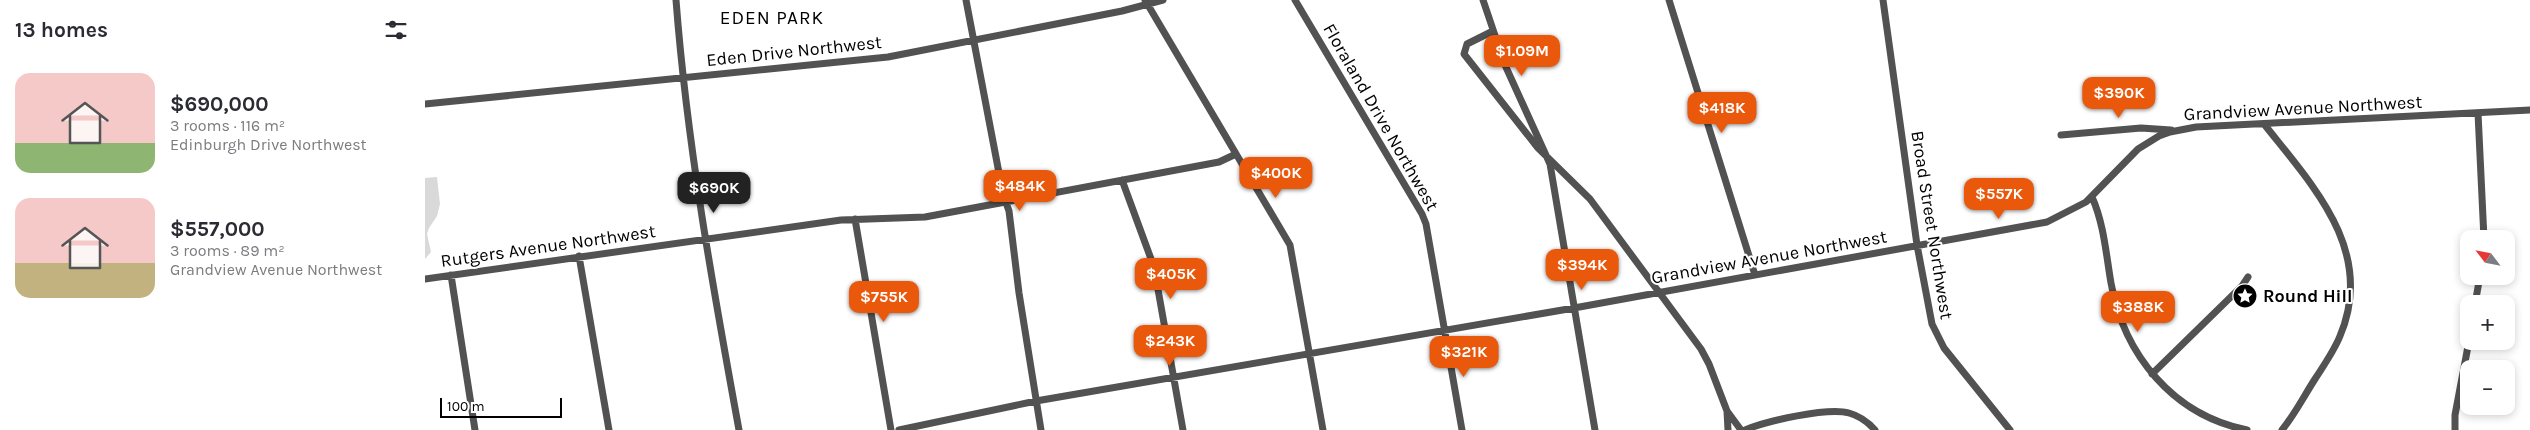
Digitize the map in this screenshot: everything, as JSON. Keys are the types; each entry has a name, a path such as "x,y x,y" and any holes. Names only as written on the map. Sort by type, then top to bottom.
{"street":[{"path":"677,0 683,78 707,239 739,430"},
{"path":"966,0 1006,203 1041,430"},
{"name":"Eden Drive Northwest","path":"425,104 888,56 975,40 1163,0"},
{"name":"Floraland Drive Northwest","path":"1295,0 1422,214 1426,224 1462,430"},
{"path":"1483,0 1516,91 1548,158 1595,430"},
{"path":"1669,0 1755,274"},
{"name":"Broad Street Northwest","path":"1883,0 1928,311 1937,336 2009,430"},
{"path":"1146,3 1290,245 1323,430"},
{"path":"1493,31 1467,44 1464,54 1548,158 1590,199 1660,292 1705,356 1727,411 1743,430 1765,423 1833,411 1856,415 1875,430"},
{"name":"Grandview Avenue Northwest","path":"899,430 1036,401 1574,308 2047,222 2075,210 2092,197 2138,148 2159,136 2177,130 2530,110"},
{"path":"2478,113 2484,230"},
{"path":"2264,124 2335,221 2347,253 2351,278 2348,310 2339,338 2282,430"},
{"path":"2061,136 2141,128 2177,130"},
{"name":"Rutgers Avenue Northwest","path":"425,278 855,219 925,218 1219,162 1236,154"},
{"path":"1122,180 1154,267 1183,430"},
{"path":"2092,197 2101,221 2111,284 2123,326 2139,357 2171,394 2206,416 2247,430"},
{"path":"855,219 891,430"},
{"path":"579,256 609,430"},
{"path":"451,275 475,430"},
{"path":"2152,374 2242,286 2248,277"},
{"path":"2455,430 2455,415 2467,350"},
{"path":"1727,411 1728,430"}],"shaded area":[{"path":"437,177 440,204 437,216 427,234 431,252 425,259 425,178"}],"place":[{"name":"Round Hill","path":"2245,296"}],"district":[{"name":"EDEN PARK","path":"772,17"}]}
